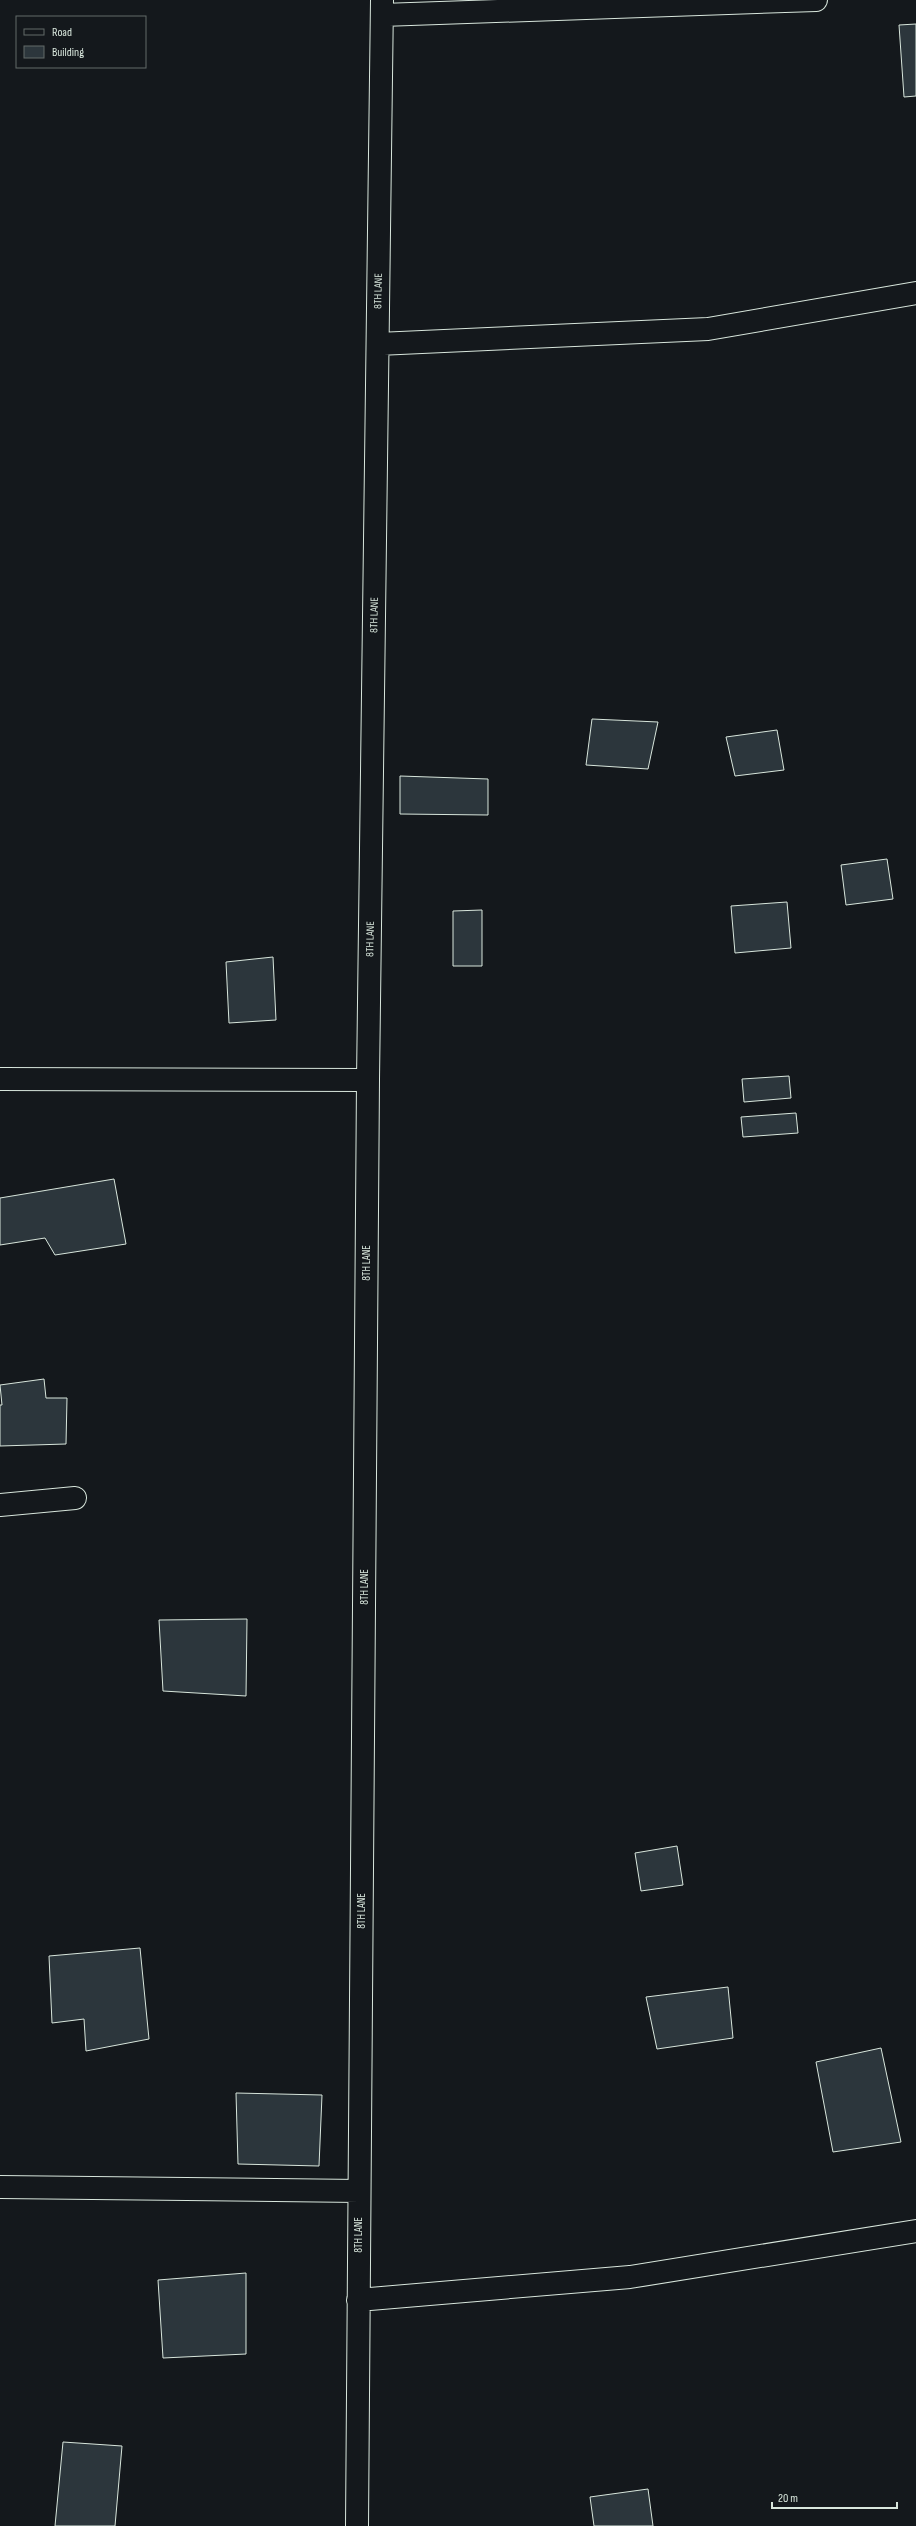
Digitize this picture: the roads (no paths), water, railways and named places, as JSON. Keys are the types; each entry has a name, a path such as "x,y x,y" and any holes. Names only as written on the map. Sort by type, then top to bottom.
{"street":[{"path":"382,8 816,0"},
{"name":"8TH LANE","path":"357,2526 368,1080 382,8"},
{"path":"378,344 708,329 916,293"},
{"path":"0,1079 368,1080"},
{"path":"0,1504 75,1498"},
{"path":"0,2187 359,2191"},
{"path":"358,2300 630,2277 916,2231"}]}
